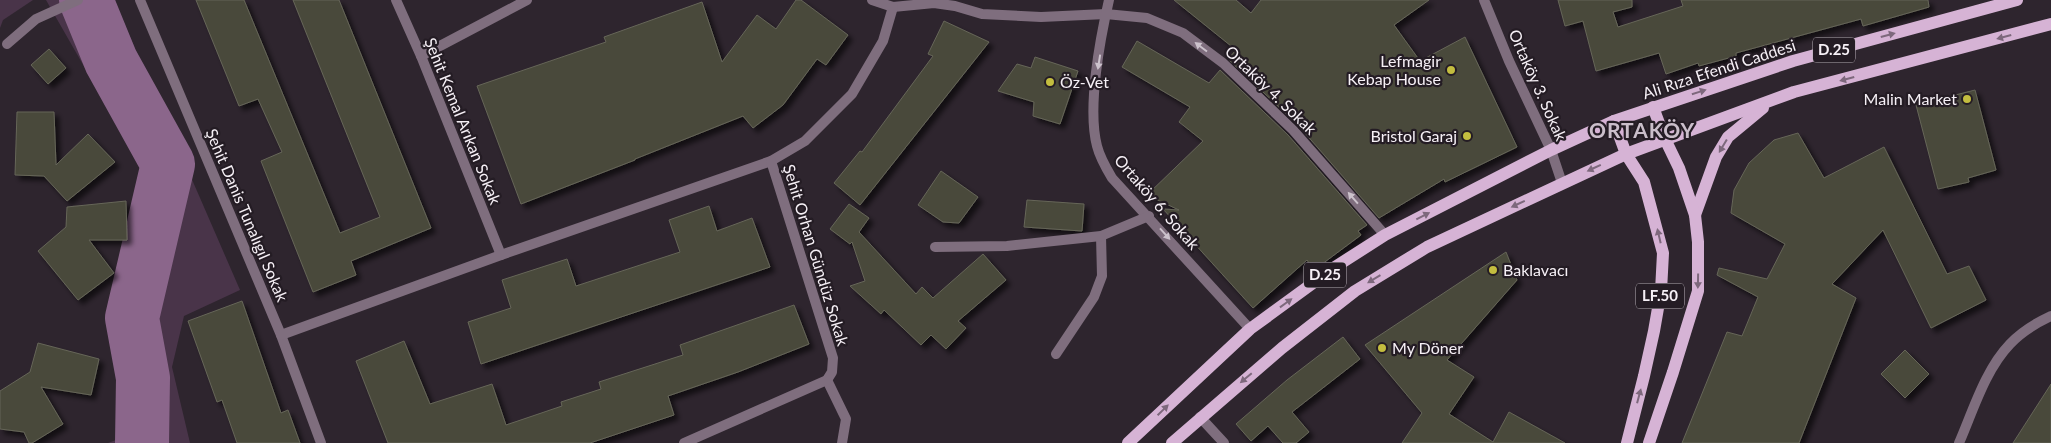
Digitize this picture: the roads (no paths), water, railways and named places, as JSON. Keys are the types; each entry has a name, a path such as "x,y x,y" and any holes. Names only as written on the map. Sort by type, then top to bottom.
{"main road":[{"name":"Ali Rıza Efendi Caddesi","path":"1551,150 1614,121 1793,61 2017,0"},
{"name":"D.25","path":"1172,443 1282,348 1355,291 1427,247 1626,154 1794,92 2051,24"},
{"path":"1695,215 1716,157 1728,138 1770,101"},
{"name":"LF.50","path":"1649,443 1698,291 1698,242 1695,215 1679,168 1665,140 1653,107"},
{"name":"LF.50","path":"1614,121 1626,154 1644,182 1663,253 1661,291 1654,331 1626,443"},
{"name":"D.25","path":"1128,443 1250,329 1335,267 1385,235 1551,150"}],"street":[{"path":"6,44 36,19 78,0"},
{"name":"Şehit Danis Tunalıgıl Sokak","path":"140,0 281,335 321,443"},
{"name":"Şehit Kemal Arıkan Sokak","path":"396,0 421,56 500,255"},
{"path":"421,56 527,0"},
{"path":"281,335 500,255 771,161 805,141 852,94 883,41 893,7 872,0"},
{"name":"Ortaköy 6. Sokak","path":"1109,0 1094,90 1093,112 1097,147 1102,161 1112,178 1149,216 1250,329"},
{"name":"Ortaköy 3. Sokak","path":"1484,0 1551,150 1562,183"},
{"name":"Ortaköy 4. Sokak","path":"893,7 934,3 955,6 982,14 1041,17 1106,14 1146,18 1183,33 1223,63 1293,130 1385,235"},
{"name":"Şehit Orhan Gündüz Sokak","path":"771,161 833,358 832,372 827,380"},
{"path":"935,247 1007,246 1101,236 1149,216"},
{"path":"1056,354 1094,297 1102,276 1101,236"},
{"path":"1959,443 1989,376 2008,345 2020,334 2051,316"},
{"path":"684,443 827,380 846,419 842,443"},
{"path":"1200,417 1224,443"}],"waterway":[{"path":"86,0 111,61 168,164 132,318 143,378 142,443"}],"place":[{"name":"Lefmagir Kebap House","path":"1451,70"},
{"name":"Öz-Vet","path":"1050,82"},
{"name":"Malin Market","path":"1967,99"},
{"name":"Bristol Garaj","path":"1467,136"},
{"name":"Baklavacı","path":"1493,270"},
{"name":"My Döner","path":"1382,348"}],"district":[{"name":"ORTAKÖY","path":"1642,131"}]}
